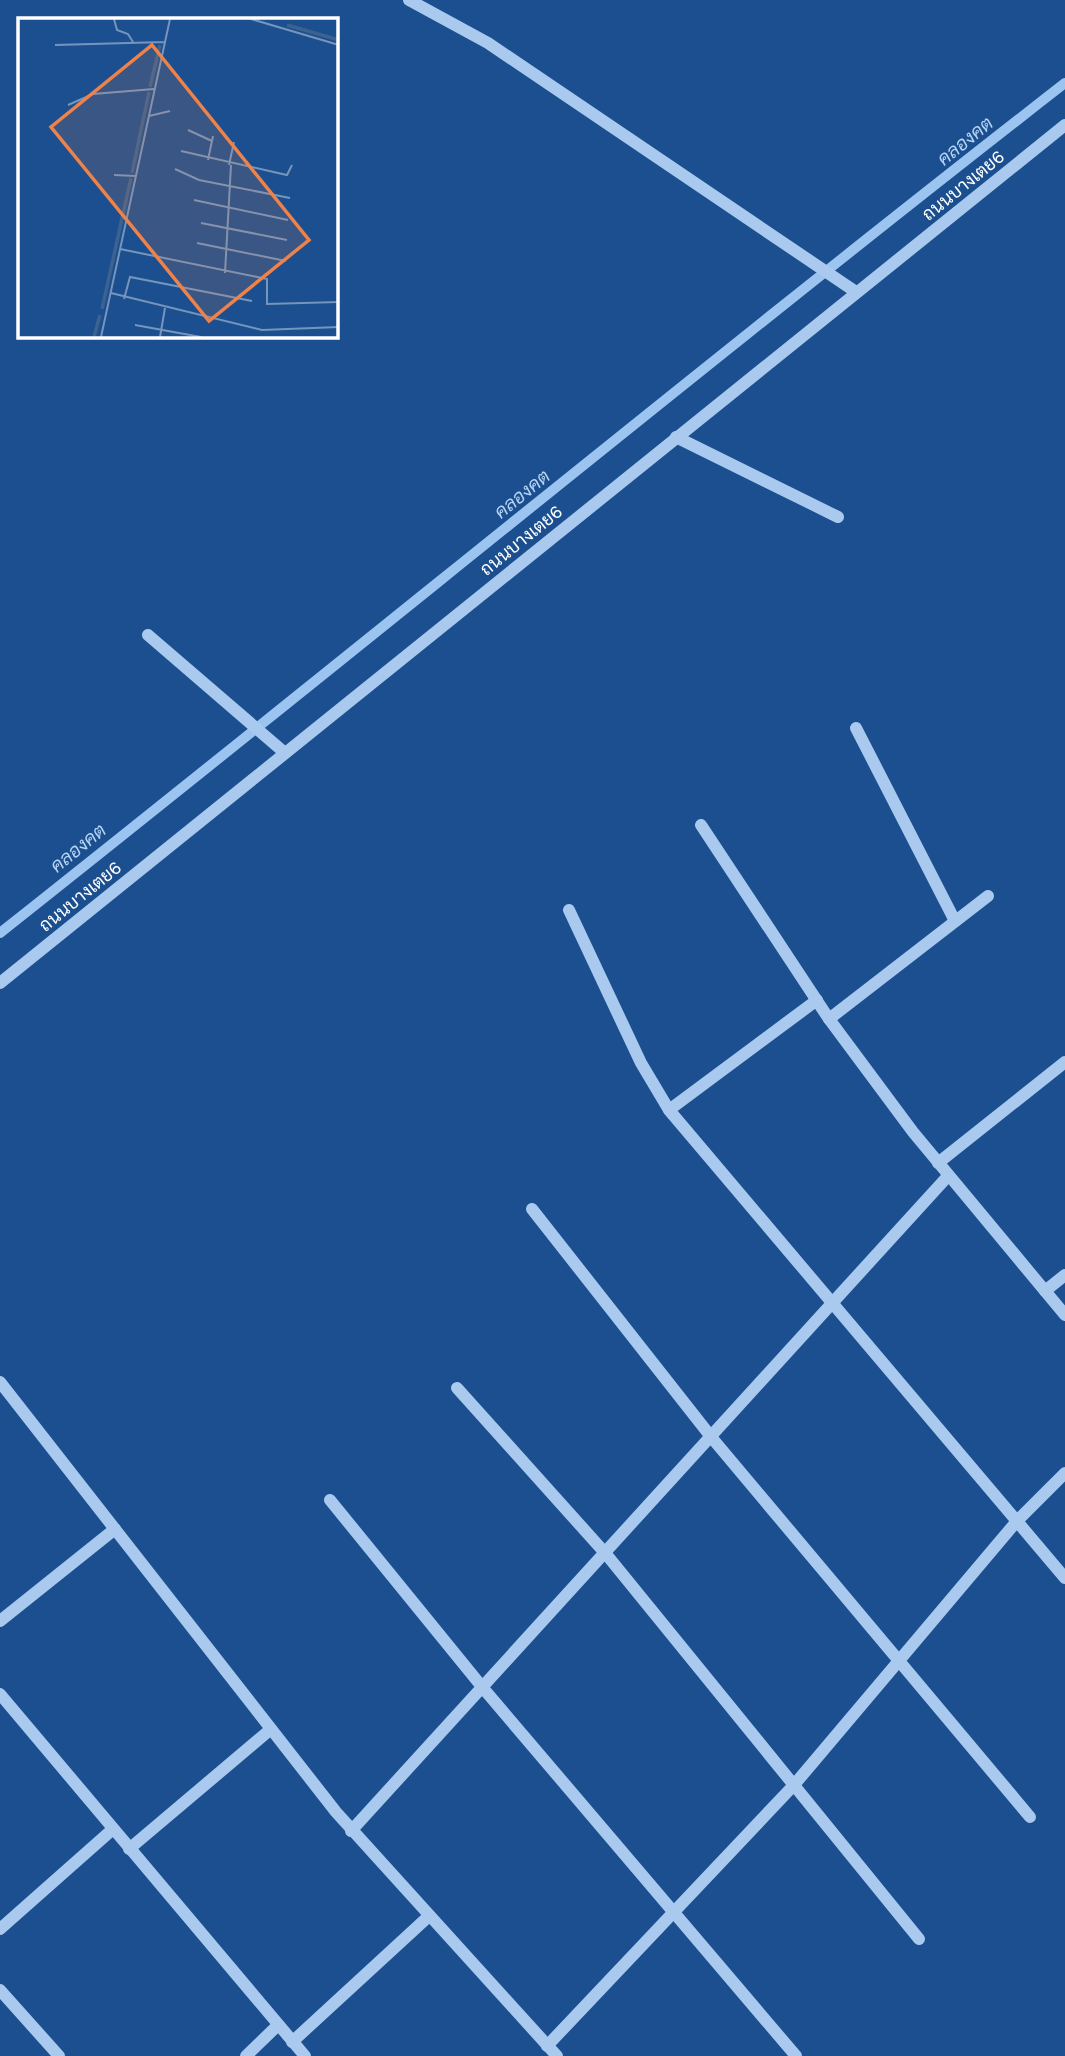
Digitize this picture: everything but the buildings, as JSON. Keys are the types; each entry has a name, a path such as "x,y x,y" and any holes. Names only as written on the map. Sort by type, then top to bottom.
{"street":[{"path":"409,0 488,43 856,292"},
{"name":"ถนนบางเตย6","path":"0,983 280,749 676,437 1065,125"},
{"path":"676,437 838,517"},
{"path":"148,635 280,749"},
{"path":"856,729 955,921"},
{"path":"701,825 829,1018 948,1176 1065,1315"},
{"path":"829,1018 988,896"},
{"path":"569,910 641,1063 669,1110 832,1306 1065,1578"},
{"path":"669,1110 817,1000"},
{"path":"938,1163 1065,1062"},
{"path":"351,1830 712,1438 948,1176"},
{"path":"532,1209 712,1438 1030,1817"},
{"path":"1045,1291 1065,1275"},
{"path":"0,1382 351,1830 558,2056"},
{"path":"457,1388 606,1554 919,1939"},
{"path":"547,2046 794,1786 1017,1521 1065,1473"},
{"path":"330,1500 483,1688 796,2056"},
{"path":"0,1622 115,1529"},
{"path":"0,1694 304,2056"},
{"path":"129,1849 271,1729"},
{"path":"0,1929 113,1829"},
{"path":"292,2042 429,1916"},
{"path":"0,1990 59,2056"},
{"path":"246,2056 278,2025"}],"waterway":[{"name":"คลองคต","path":"0,933 1065,83"}]}
